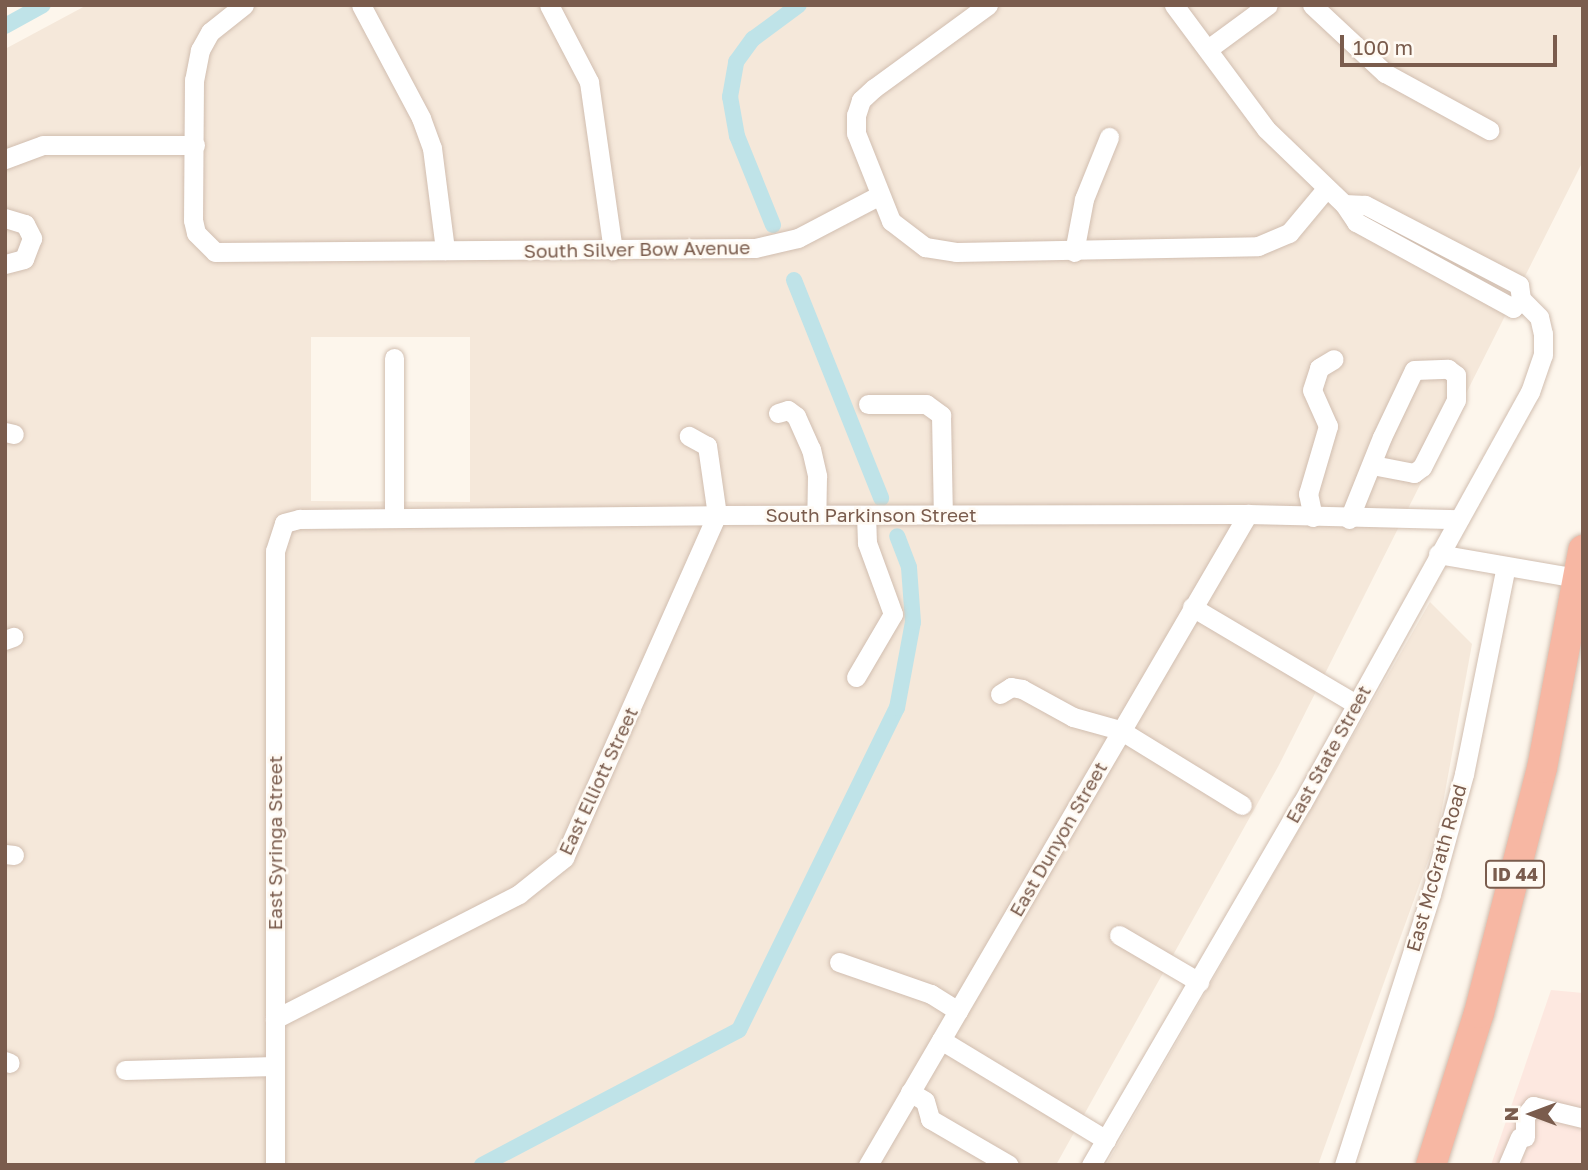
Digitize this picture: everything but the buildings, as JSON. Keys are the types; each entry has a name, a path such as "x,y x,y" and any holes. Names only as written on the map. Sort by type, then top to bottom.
{"highway":[{"name":"ID 44","path":"1430,1165 1479,1013 1539,781 1580,564"}],"street":[{"path":"5,159 43,145 195,145 194,80 200,50 210,32 244,5"},
{"path":"360,5 425,128 445,250"},
{"path":"549,5 589,82 613,250"},
{"path":"988,5 861,100 856,133 878,196 891,221 925,247 956,252 1074,252 1258,246 1289,233 1325,190 1266,129 1174,5"},
{"path":"1208,49 1268,5"},
{"path":"1312,5 1385,73 1489,130"},
{"path":"1074,252 1084,199 1109,137"},
{"name":"South Silver Bow Avenue","path":"195,145 193,220 196,233 215,252 755,248 797,237 878,196"},
{"name":"East State Street","path":"1091,1165 1199,982 1356,704 1530,392 1543,355 1544,334 1539,317 1521,299 1513,309 1356,222 1344,204 1325,190"},
{"path":"5,264 24,259 32,246 30,230 7,213"},
{"path":"394,358 394,518"},
{"path":"1313,517 1308,494 1328,426 1312,390 1319,368 1334,359"},
{"path":"1349,519 1372,465 1414,370 1448,369 1456,375 1456,400 1422,467 1414,473 1372,465"},
{"path":"868,404 926,404 941,415 943,515"},
{"path":"778,413 788,410 796,416 811,449 817,476 816,515"},
{"path":"689,436 707,446 717,515"},
{"name":"South Parkinson Street","path":"284,523 299,519 717,515 1248,514 1349,519 1459,519"},
{"name":"East Dunyon Street","path":"868,1165 1248,514"},
{"name":"East Elliott Street","path":"275,1019 519,894 564,858 717,515"},
{"path":"856,677 893,614 867,543 866,515"},
{"name":"East Syringa Street","path":"275,1165 275,551 284,523"},
{"path":"1438,555 1506,566 1580,564"},
{"name":"East McGrath Road","path":"1344,1165 1464,774 1506,566"},
{"path":"1192,607 1356,704"},
{"path":"1000,694 1011,687 1022,689 1073,718 1120,730 1242,805"},
{"path":"1119,935 1199,982"},
{"path":"839,962 931,993 958,1011"},
{"path":"941,1040 1106,1140"},
{"path":"125,1070 275,1066"},
{"path":"910,1092 925,1101 930,1119 1009,1165"},
{"path":"1508,1165 1523,1137 1525,1116 1532,1107 1583,1118"}],"shaded area":[{"path":"87,5 1583,5 1583,161 1279,765 1056,1165 5,1165 5,49","holes":["311,337 470,337 470,502 311,501"]},
{"path":"1430,602 1472,644 1437,836 1318,1165 1106,1165"},
{"path":"1551,990 1583,993 1583,1165 1491,1165"}],"waterway":[{"path":"5,26 43,5"},
{"path":"773,225 737,136 730,97 736,62 753,39 799,5"},
{"path":"794,280 881,498"},
{"path":"482,1165 739,1030 897,708 913,622 909,567 897,536"}]}
